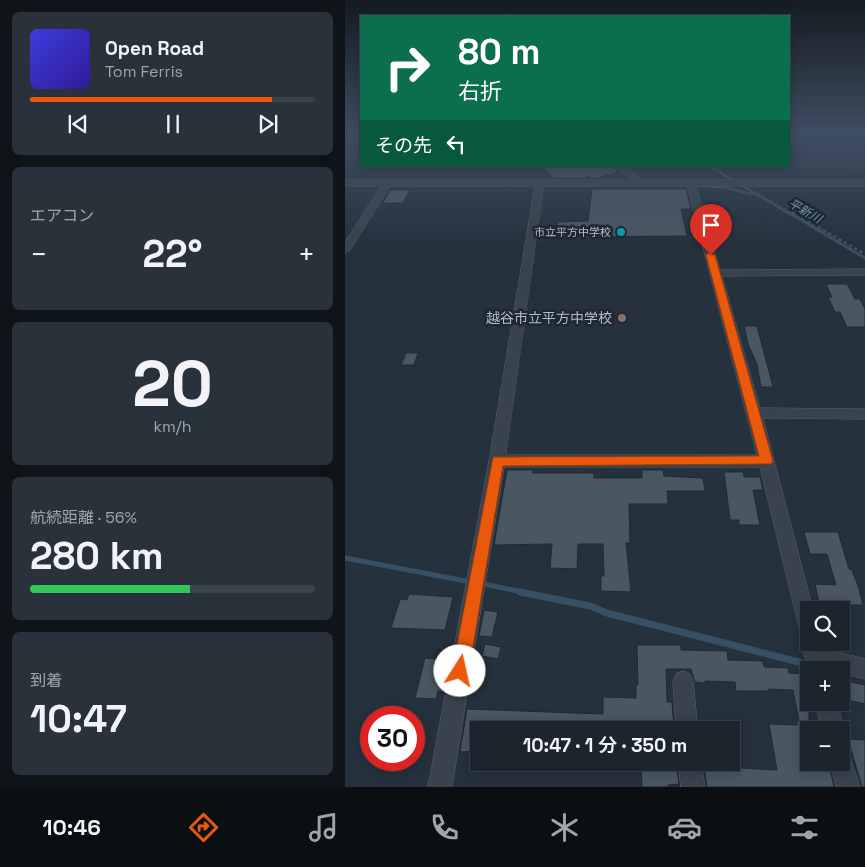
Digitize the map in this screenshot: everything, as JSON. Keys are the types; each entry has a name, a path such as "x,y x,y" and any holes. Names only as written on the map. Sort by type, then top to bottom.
{"street":[{"path":"624,171 642,184"},
{"path":"345,183 865,183"},
{"path":"345,250 387,183"},
{"path":"440,787 497,461 540,184"},
{"path":"691,184 767,461 801,601"},
{"path":"715,273 865,272"},
{"path":"754,413 865,414"},
{"path":"497,461 767,461"},
{"path":"815,656 865,669"},
{"path":"683,681 686,721"},
{"path":"691,771 693,787"},
{"path":"844,771 848,787"}],"path":[{"path":"719,171 737,183 865,254"}],"building":[{"path":"547,171 618,172 597,178 590,178 590,176 554,178"},
{"path":"592,189 686,189 691,209 681,209 687,236 556,237 558,222 588,221"},
{"path":"390,190 410,190 403,203 383,203"},
{"path":"826,284 847,284 855,299 860,299 865,309 865,327 847,327 840,312 835,312 828,297 832,297"},
{"path":"744,326 757,326 773,387 761,387 757,364 748,344"},
{"path":"406,353 418,353 414,365 401,365"},
{"path":"507,470 533,470 532,473 594,473 594,478 642,478 642,470 663,470 664,476 703,478 705,491 667,491 668,504 629,504 630,543 626,543 631,592 601,591 601,576 604,576 603,544 578,544 577,569 550,568 552,544 494,545"},
{"path":"724,472 743,472 744,477 760,477 763,490 753,490 760,525 739,525 739,520 730,520"},
{"path":"804,532 838,532 849,569 852,570 863,605 851,605 852,610 850,610 850,601 819,601 815,584 836,585 827,554 810,554"},
{"path":"409,594 453,597 445,630 391,628 400,599 407,600"},
{"path":"484,610 498,612 492,637 479,636"},
{"path":"485,644 501,647 498,659 482,656"},
{"path":"637,645 681,645 681,650 727,651 728,660 763,661 764,667 788,668 789,673 800,674 800,711 809,711 809,721 800,721 800,771 830,771 834,787 707,787 705,771 740,771 740,768 777,770 769,724 797,725 797,721 799,721 793,690 736,691 735,682 695,682 691,669 666,669 667,702 672,702 673,721 470,721 470,751 460,752 467,709 603,714 603,697 636,698 636,685 638,685"},
{"path":"425,658 450,660 444,692 438,691 436,699 415,698"},
{"path":"850,682 865,685 865,704 850,701"},
{"path":"850,739 865,740 865,787 862,787 850,746"},
{"path":"641,771 677,771 679,784 668,785 668,787 642,787"}],"waterway":[{"name":"平新川","path":"717,171 790,214"},
{"path":"702,186 722,187 752,194"},
{"name":"平新川","path":"788,212 865,258"},
{"path":"345,558 471,582"},
{"path":"479,583 527,593"},
{"path":"520,592 590,606 607,613 799,662"}],"place":[{"name":"市立平方中学校","path":"621,232"},
{"name":"越谷市立平方中学校","path":"622,318"}],"route":[{"path":"460,671 497,461 767,461 711,255"}]}
